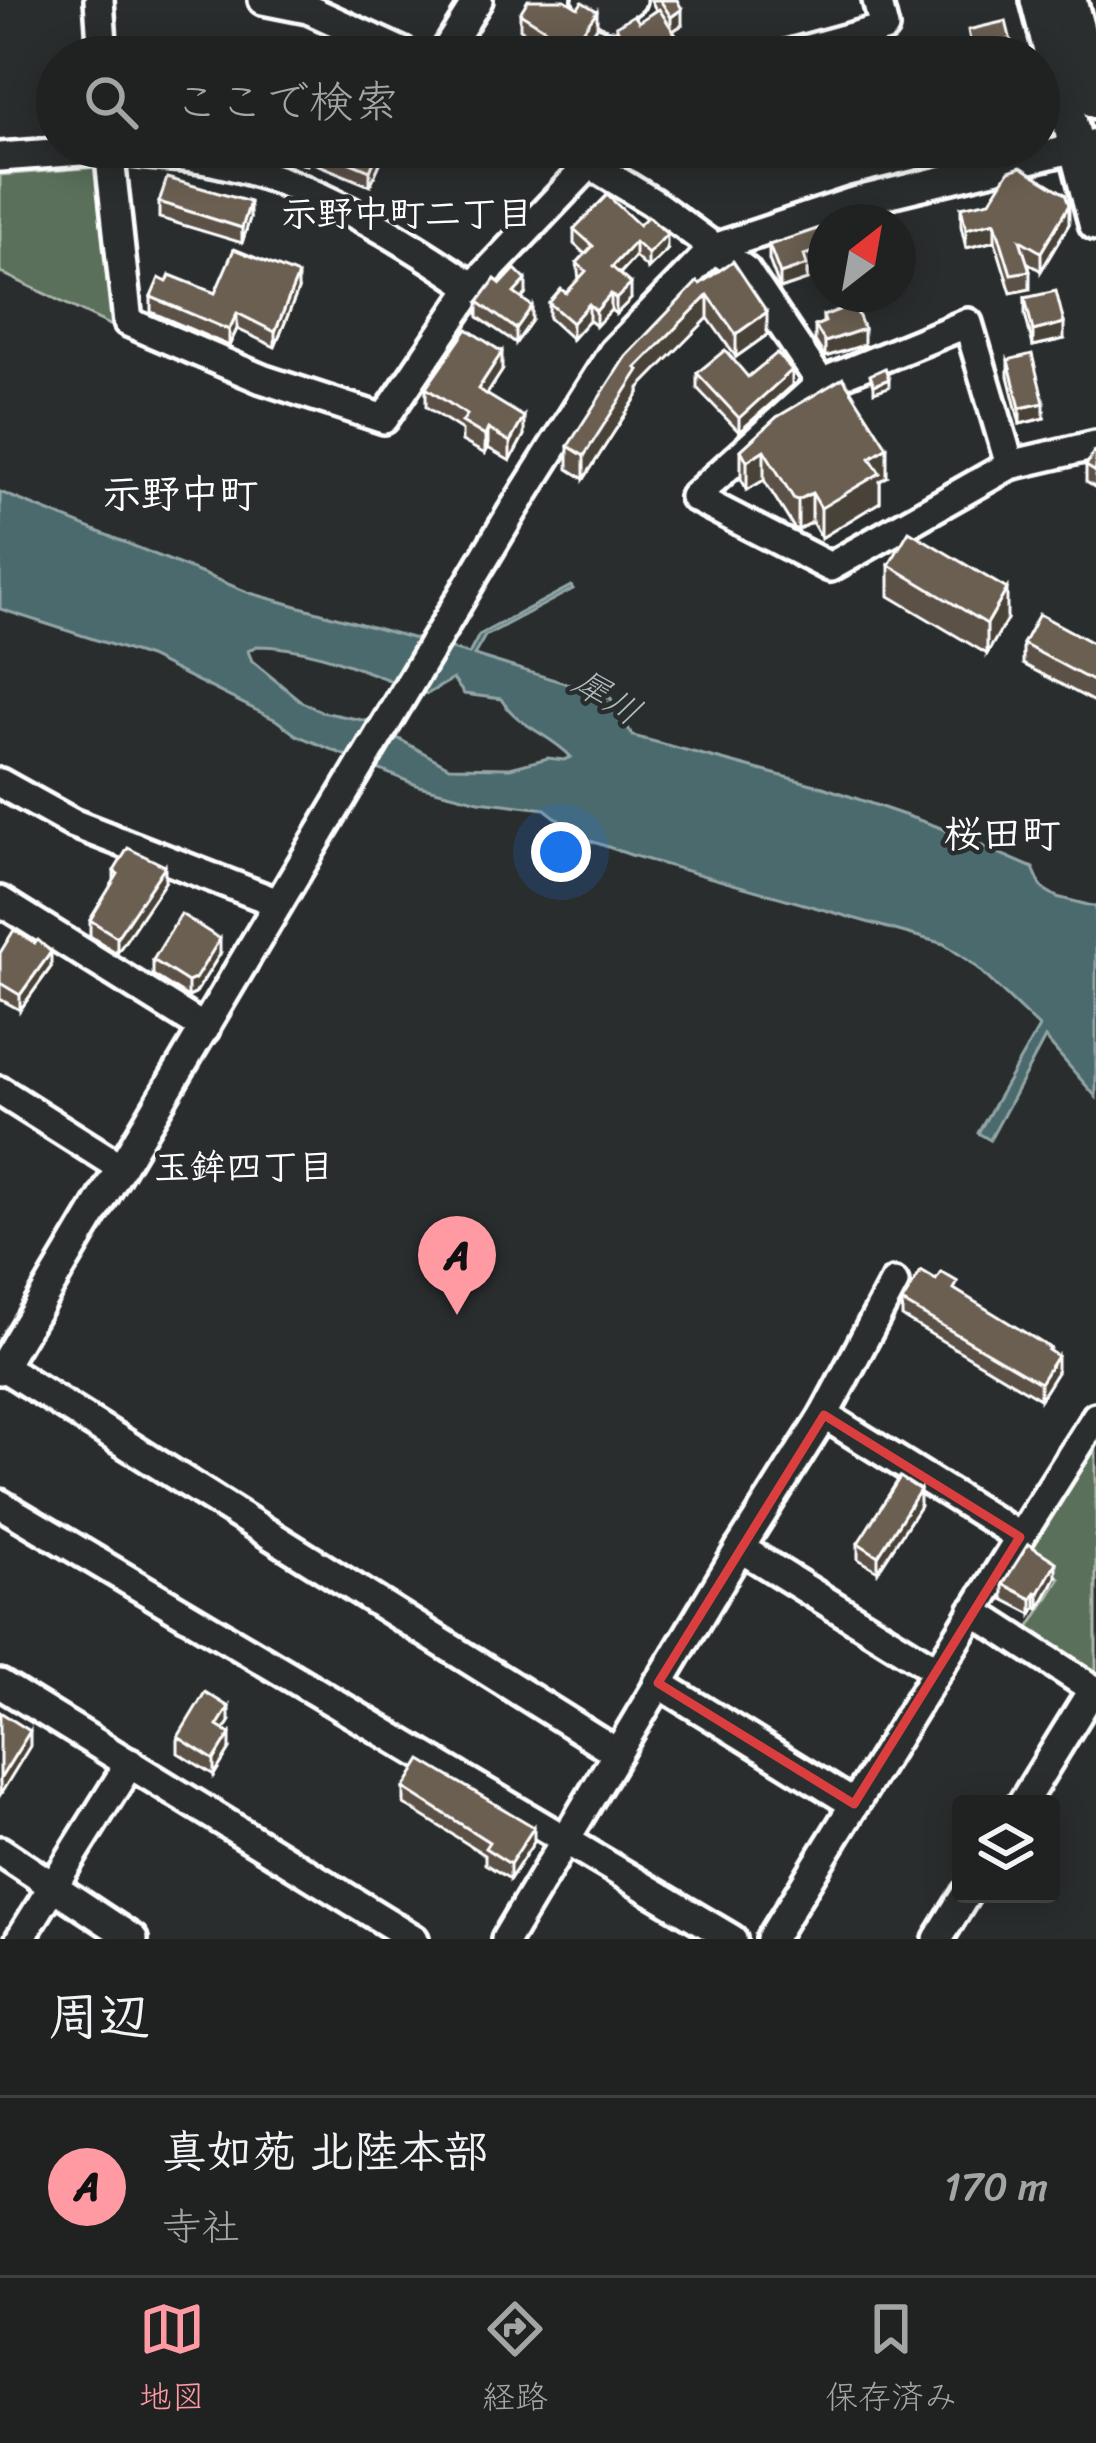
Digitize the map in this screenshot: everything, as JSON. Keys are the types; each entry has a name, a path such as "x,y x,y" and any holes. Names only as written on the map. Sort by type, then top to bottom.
{"main road":[{"path":"1037,0 1050,36"},
{"path":"1069,0 1096,101"},
{"path":"1060,66 1087,144 1096,223"}],"street":[{"path":"99,0 102,36"},
{"path":"263,0 309,4 371,36"},
{"path":"455,36 478,0"},
{"path":"588,0 612,15 632,0"},
{"path":"855,36 884,28 877,0"},
{"path":"0,157 36,154"},
{"path":"111,168 128,322 262,379 384,419 472,287 586,168"},
{"path":"233,168 276,180 368,221 472,287"},
{"path":"597,168 746,271 820,383"},
{"path":"616,1752 1,1367 512,512 613,352 714,248 853,202 990,168"},
{"path":"1010,465 968,323 820,383 694,497 830,567 1010,465 1096,445"},
{"path":"0,783 72,823 278,903"},
{"path":"0,901 205,1029"},
{"path":"0,1091 120,1167"},
{"path":"506,1939 824,1415 894,1283"},
{"path":"824,1415 1020,1537"},
{"path":"771,1939 1096,1418"},
{"path":"0,1504 732,1939"},
{"path":"740,1548 937,1670"},
{"path":"973,1611 1094,1690 1028,1795"},
{"path":"658,1683 854,1804"},
{"path":"0,1684 415,1939"},
{"path":"20,1939 130,1763"},
{"path":"0,1851 133,1939"},
{"path":"938,1939 960,1903"}],"highlighted area":[{"path":"824,1415 1020,1537 854,1804 658,1683"}],"green space":[{"path":"99,168 114,327 0,272 0,175"},
{"path":"1096,1433 1096,1673 1028,1630 1060,1578 1021,1554"}],"water":[{"path":"0,492 250,593 469,654 479,635 571,586 573,589 485,636 474,655 610,697 633,736 823,787 936,826 1033,868 1042,888 1057,897 1096,907 1096,1097 1045,1038 990,1140 978,1133 1039,1027 973,964 944,944 631,855 582,838 545,809 479,801 419,786 296,735 276,720 149,657 0,609","holes":["256,646 322,656 427,694 453,679 464,694 501,699 516,717 571,757 510,768 449,767 367,721 322,712 302,702 252,661 248,651"]}],"building":[{"path":"528,0 565,0 578,8 582,2 597,11 579,36 556,36 520,13"},
{"path":"660,0 677,0 682,9 671,17"},
{"path":"659,9 676,36 621,36 616,26 634,15 639,22"},
{"path":"1006,21 1010,36 969,36 968,30"},
{"path":"1023,168 1065,194 1069,205 1041,252 1020,240 1030,271 1011,274 995,222 966,229 961,207 990,201 1009,171"},
{"path":"167,178 250,202 242,228 159,202"},
{"path":"607,195 639,225 648,216 667,234 648,254 635,242 612,267 631,284 616,299 611,294 596,311 589,304 572,323 549,303 586,271 577,263 593,246 574,229"},
{"path":"808,232 807,265 780,274 769,245"},
{"path":"234,249 298,275 275,332 237,313 229,330 151,297 159,278 167,282 170,275 215,293"},
{"path":"733,261 767,312 736,334 708,295 636,368 639,370 584,456 568,446 626,356 697,282"},
{"path":"515,269 526,280 514,293 532,306 516,329 478,302 495,279 501,284"},
{"path":"1056,291 1064,323 1033,331 1025,298"},
{"path":"857,312 864,329 825,342 815,326 825,322 823,316"},
{"path":"467,329 502,352 478,389 524,417 510,442 488,429 485,436 462,422 467,415 426,388"},
{"path":"725,350 748,377 777,353 792,370 739,418 697,373"},
{"path":"1032,354 1044,403 1020,408 1008,360"},
{"path":"885,368 889,379 874,385 870,375"},
{"path":"843,378 887,447 870,458 880,473 821,508 812,493 794,499 764,450 747,461 741,450 777,417"},
{"path":"1096,452 1096,472 1086,466"},
{"path":"909,531 1007,589 987,624 889,565"},
{"path":"1039,614 1096,645 1096,683 1023,644"},
{"path":"128,848 165,866 117,937 90,920"},
{"path":"181,914 220,939 195,979 188,982 153,960"},
{"path":"14,930 35,943 38,940 51,952 20,995 0,983 0,953"},
{"path":"921,1271 936,1280 941,1272 958,1282 954,1289 1050,1348 1057,1356 1040,1383 902,1302"},
{"path":"900,1477 920,1490 878,1556 858,1543"},
{"path":"1028,1544 1056,1562 1032,1599 1003,1584"},
{"path":"205,1692 229,1707 217,1726 230,1734 214,1760 178,1737"},
{"path":"0,1712 30,1731 0,1779"},
{"path":"421,1760 534,1827 510,1864 485,1848 489,1842 404,1788"}],"place":[{"name":"真如苑 北陸本部","path":"457,1315"}],"district":[{"name":"示野中町二丁目","path":"407,213"},
{"name":"示野中町","path":"180,493"},
{"name":"桜田町","path":"1002,833"},
{"name":"玉鉾四丁目","path":"244,1166"}],"water label":[{"name":"犀川","path":"608,696"}]}
